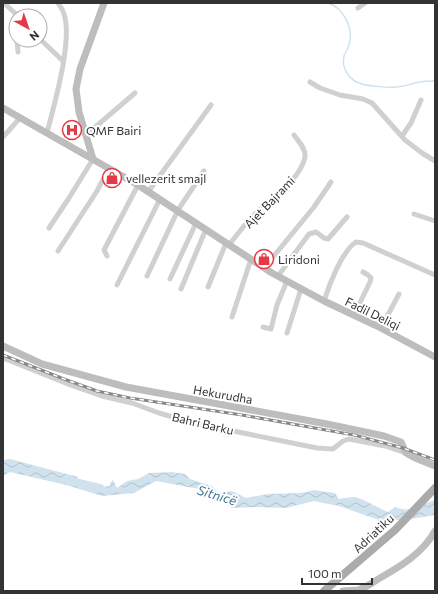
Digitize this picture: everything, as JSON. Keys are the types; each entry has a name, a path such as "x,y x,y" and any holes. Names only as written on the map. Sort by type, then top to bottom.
{"main road":[{"name":"Adriatiku","path":"328,590 395,530 435,488"}],"street":[{"path":"47,133 63,62 66,38 64,14 58,3"},
{"path":"49,228 93,159 78,112 76,84 104,3"},
{"path":"358,8 365,3"},
{"path":"48,47 63,62"},
{"path":"18,48 18,52"},
{"path":"310,82 320,88 340,95 368,101 388,119 402,136 422,153 435,161"},
{"path":"86,135 135,93"},
{"path":"402,136 411,123 421,100"},
{"path":"148,192 210,105"},
{"name":"Fadil Deliqi","path":"3,109 138,185 278,276 324,301 434,355"},
{"path":"3,136 20,118"},
{"name":"Ajet Bajrami","path":"228,244 297,174 305,156 305,152 294,135"},
{"path":"58,252 97,191 109,168"},
{"path":"147,276 178,210 204,171"},
{"path":"264,268 314,207 331,182"},
{"path":"107,256 104,250 138,185"},
{"path":"117,285 160,199"},
{"path":"414,214 435,221"},
{"path":"278,276 309,234 316,232 328,239 347,217"},
{"path":"170,279 196,223"},
{"path":"181,289 206,229"},
{"path":"324,301 334,273 350,247 356,242 363,243 435,275"},
{"path":"208,288 228,244"},
{"path":"232,317 251,259"},
{"path":"354,315 371,278 363,272"},
{"path":"262,327 271,329 277,305 287,281"},
{"path":"287,333 301,289"},
{"path":"381,328 399,294"},
{"name":"Hekurudha","path":"3,346 42,364 126,387 384,436 401,442 406,453 435,466"},
{"name":"Bahri Barku","path":"3,358 74,386 194,423 318,448 333,449 348,439 385,446 406,453"},
{"path":"337,581 338,586 343,591 358,590 367,586 410,559 423,548 435,531"}],"water":[{"path":"10,459 78,477 75,481 79,486 89,487 92,482 101,487 110,486 110,483 113,480 117,488 127,481 138,479 149,473 172,472 185,474 190,479 212,486 219,493 232,491 246,498 268,494 301,493 314,490 335,493 339,499 353,497 359,498 388,512 395,507 400,509 411,509 435,500 435,515 405,520 379,520 339,506 314,501 286,508 232,508 205,490 156,481 134,493 102,496 66,485 10,472 3,476 3,460"}],"waterway":[{"path":"328,3 339,9 349,26 349,46 343,61 347,74 354,80 365,85 389,87 435,81"},
{"name":"Sitnicë","path":"66,480 100,488"}],"railway":[{"path":"3,355 97,391 130,398 242,415 354,435 403,448 435,460"}],"place":[{"name":"QMF Bairi","path":"72,130"},
{"name":"vellezerit smajl","path":"112,178"},
{"name":"Liridoni","path":"264,259"}]}
